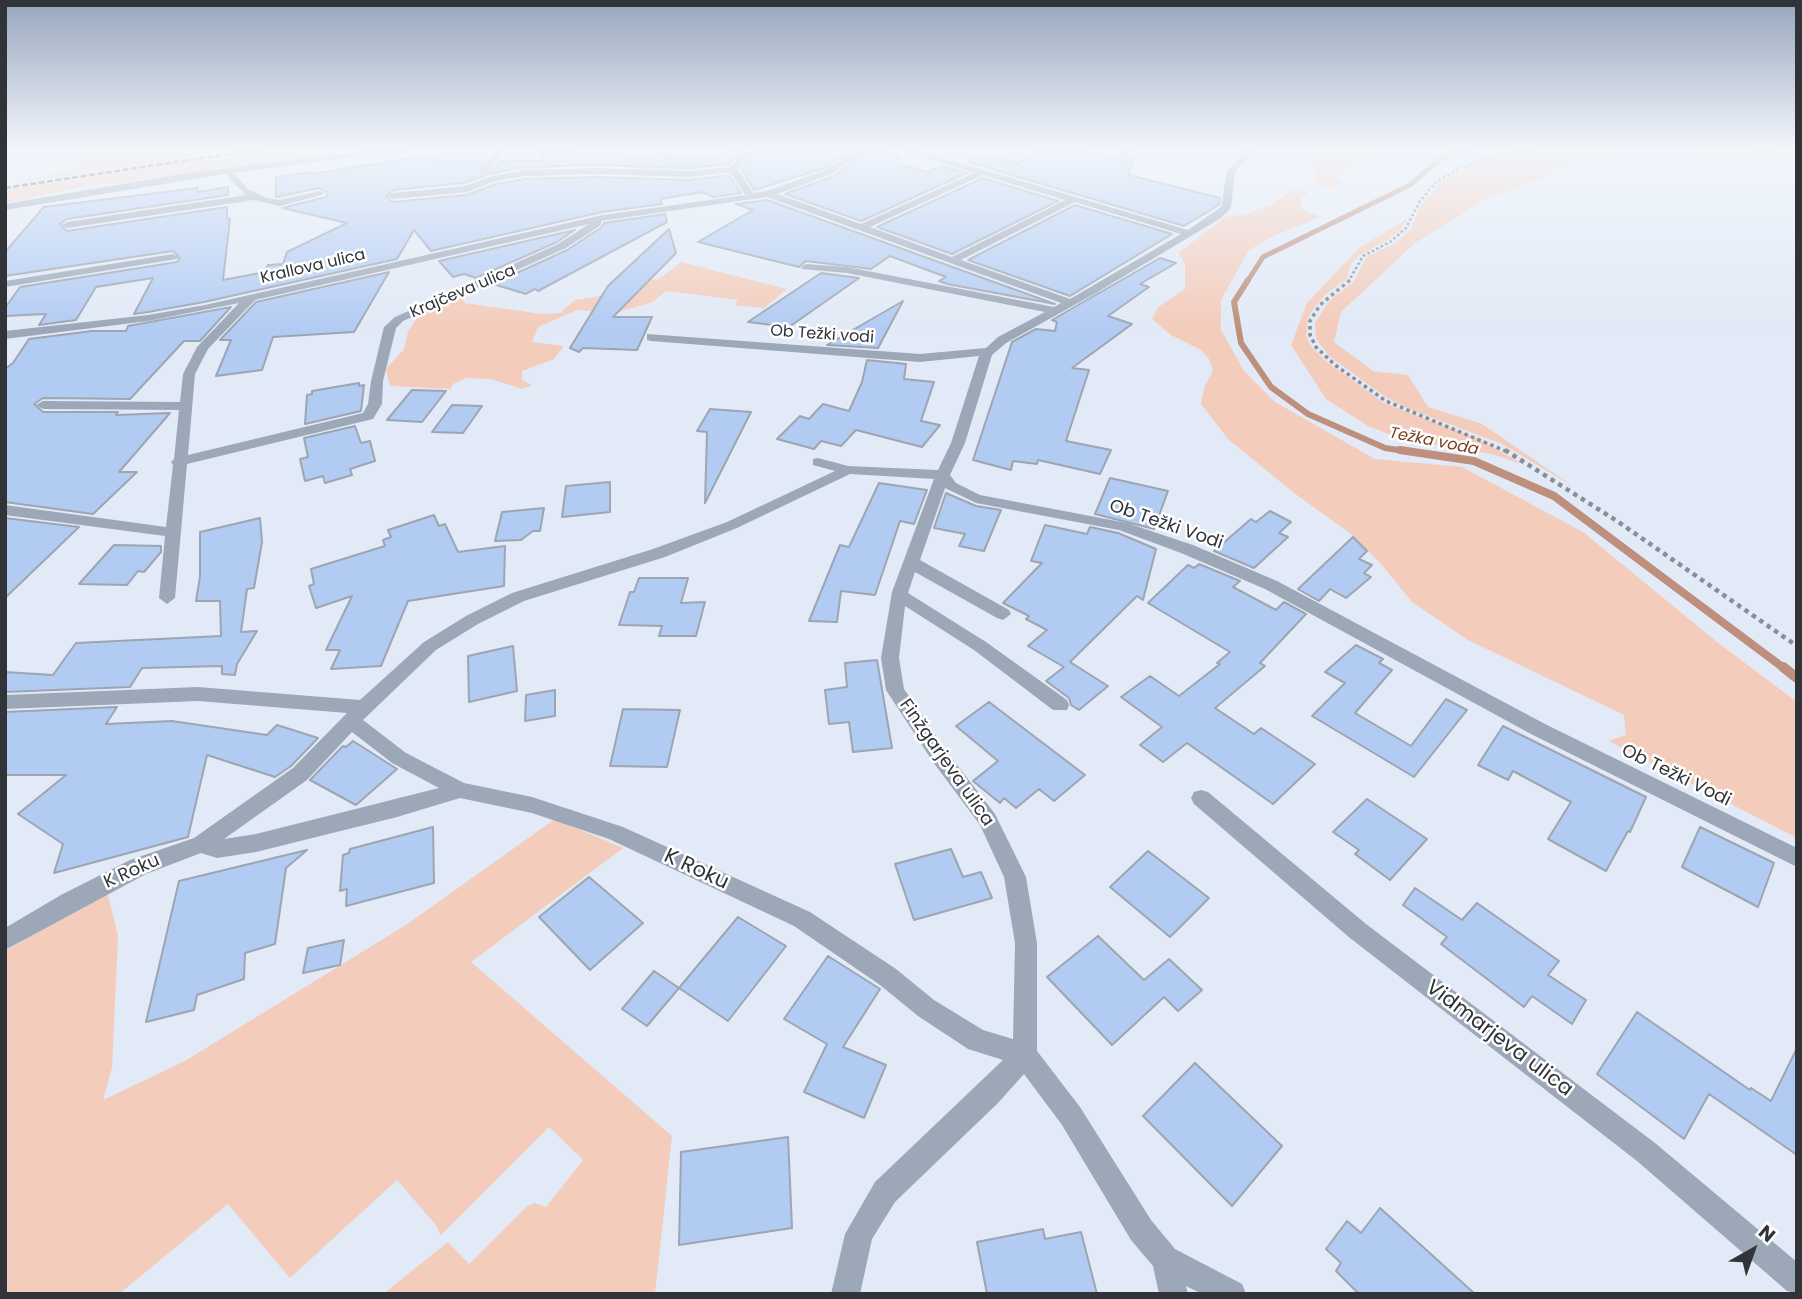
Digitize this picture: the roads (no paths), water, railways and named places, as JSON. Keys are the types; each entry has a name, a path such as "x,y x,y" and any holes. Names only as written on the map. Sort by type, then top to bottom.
{"street":[{"path":"66,225 175,209"},
{"name":"Krallova ulica","path":"5,335 148,318 603,218 669,209"},
{"path":"810,209 1071,303"},
{"path":"862,227 902,209"},
{"path":"956,260 1057,209"},
{"path":"1104,209 1189,233"},
{"path":"818,462 848,470 943,475 958,443 986,354 1002,340 1071,303 1218,216 1225,209"},
{"name":"Krajčeva ulica","path":"178,461 368,416 375,404 377,381 390,327 399,319 562,246 603,218"},
{"path":"5,284 173,257"},
{"path":"807,267 847,270 1056,311"},
{"path":"167,598 175,533 178,461 189,374 203,347 252,297"},
{"name":"Ob Težki vodi","path":"651,337 920,358 990,351"},
{"path":"43,405 186,406"},
{"name":"K Roku","path":"5,940 69,902 138,867 201,844 300,774 430,646 472,620 518,597 659,553 732,525 848,470"},
{"name":"Finžgarjeva ulica","path":"943,475 900,595 890,657 895,690 940,758 988,820 1015,877 1026,943 1025,1055"},
{"name":"Ob Težki Vodi","path":"943,475 951,486 975,499 1122,526 1187,549 1270,585 1538,729 1797,858"},
{"path":"5,510 175,533"},
{"path":"912,563 1003,614"},
{"path":"900,595 980,646 1060,705"},
{"path":"5,702 198,694 312,705 358,714"},
{"name":"K Roku","path":"358,714 399,758 460,790 532,805 616,833 802,919 977,1040 1025,1055"},
{"path":"201,844 217,849 256,844 397,809 460,790"},
{"name":"Vidmarjeva ulica","path":"1201,798 1358,931 1646,1152 1797,1281"},
{"path":"845,1294 859,1234 886,1192 989,1094 1025,1055 1072,1116 1141,1230 1165,1259 1232,1294"},
{"path":"1165,1259 1174,1294"}],"waterway":[{"name":"Težka voda","path":"1247,282 1263,257 1362,209"},
{"name":"Težka voda","path":"1248,280 1234,302 1241,343 1271,387 1308,414 1385,448 1412,452"},
{"name":"Težka voda","path":"1400,450 1474,461 1554,496 1785,669"},
{"name":"Težka voda","path":"1783,667 1797,678"}]}
